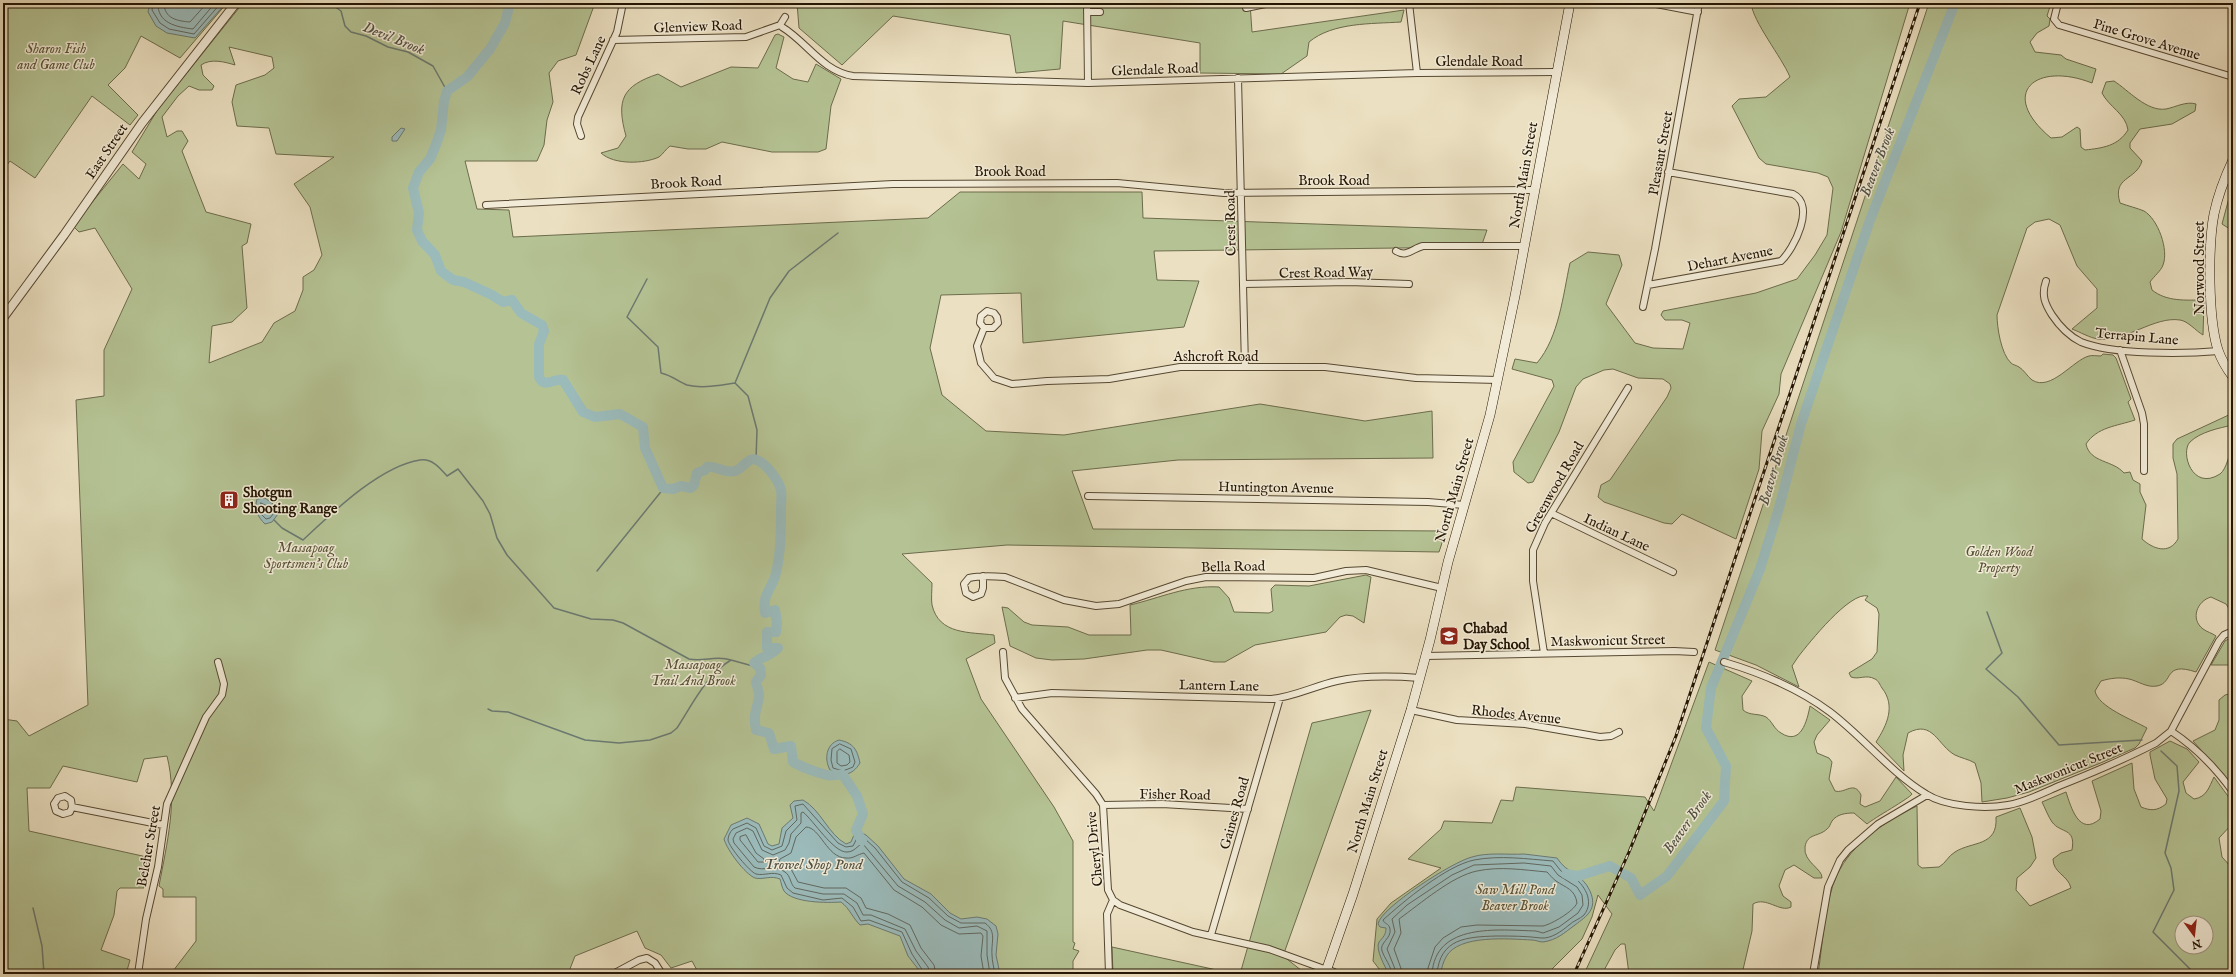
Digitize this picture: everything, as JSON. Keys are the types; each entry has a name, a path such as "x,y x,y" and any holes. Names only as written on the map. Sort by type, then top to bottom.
{"main road":[{"name":"North Main Street","path":"1329,973 1411,710 1498,380 1525,246 1556,72 1570,3"},
{"name":"Norwood Street","path":"2233,160 2218,197 2212,226 2212,309 2214,331 2219,351 2233,376"}],"street":[{"name":"East Street","path":"3,318 64,235 142,123 236,3"},
{"name":"Robs Lane","path":"581,136 577,124 578,117 620,23 623,3"},
{"path":"1087,3 1088,83"},
{"path":"1246,8 1270,3"},
{"path":"1409,3 1417,73"},
{"path":"1651,3 1698,12"},
{"name":"Pleasant Street","path":"1643,307 1699,3"},
{"name":"Pine Grove Avenue","path":"2058,3 2054,15 2056,22 2233,77"},
{"path":"1087,12 1100,12"},
{"path":"780,25 785,16"},
{"name":"Glenview Road","path":"613,40 746,37 780,25"},
{"name":"Glendale Road","path":"780,25 826,65 847,75 1088,83 1417,73 1556,72"},
{"name":"Crest Road","path":"1238,78 1245,367"},
{"name":"Dehart Avenue","path":"1648,285 1781,261 1787,255 1796,239 1803,217 1803,205 1793,194 1668,172"},
{"name":"Brook Road","path":"486,206 893,184 1117,183 1224,193 1535,190"},
{"path":"1396,251 1402,254 1410,253 1423,246 1525,246"},
{"name":"Terrapin Lane","path":"2046,281 2043,294 2044,300 2062,329 2086,344 2120,350 2167,353 2219,351"},
{"name":"Crest Road Way","path":"1243,284 1349,282 1409,284"},
{"name":"Ashcroft Road","path":"984,328 978,342 979,357 989,374 1006,384 1094,380 1180,367 1325,367 1416,378 1498,380"},
{"path":"2120,350 2142,413 2144,470"},
{"name":"Greenwood Road","path":"1544,653 1533,582 1532,559 1536,541 1551,513 1628,388"},
{"name":"Huntington Avenue","path":"1088,496 1428,502 1464,505"},
{"name":"Indian Lane","path":"1551,513 1673,572"},
{"name":"Bella Road","path":"983,576 1005,577 1064,600 1096,606 1119,604 1186,581 1206,577 1314,578 1346,571 1366,570 1442,588"},
{"name":"Maskwonicut Street","path":"1724,662 1760,673 1817,703 1875,750 1903,778 1927,795 1952,803 1974,807 2009,805 2033,797 2137,753 2156,743 2171,731 2215,648 2224,635 2233,631"},
{"name":"Cheryl Drive","path":"1003,652 1005,678 1015,698 1030,720 1096,794 1103,805 1108,884 1113,900 1120,905 1193,932 1270,949 1329,973"},
{"name":"Maskwonicut Street","path":"1426,656 1544,653 1694,652"},
{"name":"Belcher Street","path":"138,974 146,919 158,867 163,825 168,801 206,717 222,695 224,684 218,662"},
{"name":"Lantern Lane","path":"1015,698 1052,693 1280,698 1344,680 1380,677 1420,678"},
{"name":"Gaines Road","path":"1211,935 1280,698"},
{"name":"Rhodes Avenue","path":"1411,710 1457,720 1525,724 1600,737 1611,736 1619,732"},
{"path":"2171,731 2187,741 2233,792"},
{"path":"1813,974 1828,887 1840,860 1848,850 1878,824 1927,795"},
{"name":"Fisher Road","path":"1103,805 1162,804 1248,809"},
{"path":"72,807 163,825"},
{"path":"1109,974 1107,914 1113,900"},
{"path":"613,974 639,960 647,958 655,963 662,974"}],"green space":[{"name":"Sharon Fish and Game Club","path":"3,3 227,3 180,58 141,36 125,68 108,85 138,115 130,125 92,96 35,178 10,161 3,170"},
{"path":"243,3 595,3 576,55 558,61 549,73 553,102 547,120 544,145 537,161 465,161 477,209 509,210 513,237 928,218 960,192 1142,192 1143,218 1487,230 1481,247 1154,251 1157,280 1199,281 1184,327 1023,343 1021,293 941,295 930,348 942,395 986,431 1064,435 1260,404 1365,421 1432,411 1433,458 1178,460 1072,471 1093,529 1446,531 1439,552 1007,545 902,554 932,583 932,605 941,622 948,627 957,630 994,635 995,643 966,659 981,699 1054,807 1073,841 1073,942 1075,943 1073,949 1079,951 1073,961 1073,974 699,974 692,961 671,968 661,955 645,948 637,931 575,956 568,974 180,974 173,971 196,941 196,897 163,897 163,889 159,886 168,838 172,789 167,756 144,759 137,782 63,766 50,788 27,788 29,831 147,857 144,888 120,888 117,891 114,915 101,950 130,960 126,974 3,974 3,719 17,721 29,736 88,705 76,400 104,396 104,350 132,289 95,228 79,232 73,226 123,164 139,179 146,164 132,152 158,109","holes":["229,47 272,57 274,68 265,75 236,85 232,102 237,126 269,128 276,154 334,157 294,184 310,207 322,255 314,270 303,277 303,290 295,311 274,323 262,342 209,363 212,326 232,322 247,308 242,246 247,243 251,224 206,212 182,151 188,141 182,131 177,131 167,137 162,117 178,96 189,86 199,90 212,90 214,86 203,75 201,65 214,61 235,65"]},
{"path":"797,3 1250,3 1252,32 1404,10 1401,22 1353,25 1341,27 1319,35 1309,42 1307,56 1281,74 1200,73 1200,43 1063,21 1060,69 1016,73 1010,35 893,16 842,65 799,28"},
{"path":"1751,3 1910,3 1841,232 1781,374 1779,394 1762,431 1759,469 1736,539 1682,514 1672,524 1664,523 1604,502 1598,497 1601,485 1610,480 1667,397 1671,388 1670,384 1663,379 1638,378 1613,369 1604,370 1583,379 1576,387 1559,432 1533,482 1528,483 1514,472 1513,462 1554,386 1552,380 1512,369 1515,359 1537,363 1544,353 1559,315 1570,263 1588,252 1619,255 1622,265 1606,304 1635,343 1653,348 1683,349 1690,323 1682,320 1665,320 1661,315 1663,311 1756,293 1797,279 1815,255 1827,235 1833,188 1828,177 1818,173 1766,164 1759,158 1732,106 1739,99 1766,97 1790,77 1757,20"},
{"name":"Golden Wood Property","path":"1929,3 2051,3 2047,16 2050,19 2049,26 2037,33 2030,42 2035,52 2061,55 2066,59 2096,69 2092,83 2072,77 2054,76 2040,79 2030,85 2025,95 2027,107 2035,122 2051,138 2062,137 2077,127 2080,129 2081,147 2085,150 2110,145 2120,140 2128,130 2127,124 2102,93 2106,82 2114,81 2138,100 2159,109 2166,109 2192,103 2196,104 2195,111 2172,124 2140,129 2130,143 2130,148 2142,161 2135,172 2122,183 2118,194 2120,203 2144,211 2149,215 2154,221 2161,235 2165,251 2164,259 2162,267 2150,282 2152,290 2164,297 2184,300 2204,300 2203,335 2189,324 2180,320 2160,322 2119,337 2108,339 2098,339 2072,329 2097,308 2097,289 2077,266 2060,225 2049,219 2035,222 2027,228 1997,315 2000,340 2008,359 2012,364 2021,368 2032,380 2039,383 2054,379 2076,363 2089,356 2101,356 2103,354 2113,355 2116,358 2131,399 2128,402 2135,420 2102,431 2091,438 2086,444 2092,455 2124,473 2130,472 2133,480 2140,484 2140,492 2146,505 2142,539 2146,543 2156,548 2166,549 2174,544 2178,539 2177,474 2173,458 2173,444 2177,439 2233,413 2233,425 2210,431 2194,439 2187,447 2187,454 2191,468 2196,474 2202,478 2210,478 2222,472 2233,443 2233,615 2226,604 2211,597 2202,602 2199,606 2196,616 2199,625 2216,636 2196,672 2186,669 2178,669 2170,674 2166,681 2157,686 2146,685 2126,678 2115,678 2101,681 2095,691 2102,702 2109,708 2147,728 2139,744 2135,748 2029,792 2007,798 1982,802 1981,783 1975,763 1949,751 1929,731 1924,729 1908,733 1903,755 1904,771 1876,742 1884,729 1888,715 1889,702 1876,680 1869,677 1854,678 1851,677 1849,673 1872,659 1877,652 1879,614 1877,608 1865,600 1868,596 1860,597 1851,601 1841,609 1820,630 1798,657 1792,666 1799,687 1756,665 1715,650"},
{"path":"778,34 784,37 776,68 793,79 808,82 816,64 841,79 831,106 826,149 818,152 772,152 722,142 706,149 688,149 670,146 659,157 637,162 613,160 601,153 618,148 626,136 623,123 622,104 629,89 636,84 658,74 681,87 731,67 758,68 775,35"},
{"path":"2233,183 2233,231 2222,224"},
{"path":"1366,575 1371,577 1364,623 1353,616 1346,615 1340,617 1326,632 1255,645 1225,662 1214,662 1161,650 1147,650 1084,659 1052,660 1036,658 1010,646 1002,607 1008,608 1024,622 1032,625 1068,627 1089,635 1131,635 1130,605 1185,590 1219,587 1229,598 1234,612 1269,613 1273,611 1271,589 1275,585 1309,586"},
{"path":"2233,636 2233,665 2211,665 2225,641"},
{"name":"Saw Mill Pond Beaver Brook","path":"1709,662 1752,681 1742,696 1743,710 1748,713 1766,717 1781,733 1788,736 1798,734 1805,725 1810,706 1830,720 1817,735 1814,742 1817,753 1829,758 1832,762 1829,779 1835,791 1855,788 1861,795 1860,804 1865,807 1880,801 1896,777 1912,794 1867,824 1854,813 1839,815 1824,831 1808,839 1805,852 1807,857 1819,871 1822,878 1814,878 1794,865 1785,870 1779,886 1783,896 1791,902 1791,907 1782,908 1763,902 1753,904 1752,931 1742,974 1629,974 1625,944 1621,944 1615,950 1602,974 1584,974 1612,914 1598,895 1592,917 1582,939 1547,974 1383,974 1373,961 1377,919 1391,903 1441,868 1408,859 1441,829 1444,821 1492,823 1501,800 1513,801 1516,787 1645,797 1654,811"},
{"path":"2233,693 2233,786 2193,741 2215,730 2219,720 2219,700 2225,695"},
{"path":"1371,710 1283,956 1306,974 1240,974 1312,723"},
{"path":"2170,741 2187,749 2199,762 2183,782 2186,793 2194,799 2202,796 2207,791 2214,777 2233,803 2233,823 2219,838 2222,857 2232,868 2233,875 2233,974 1818,974 1824,923 1829,898 1837,875 1844,863 1861,843 1894,818 1917,806 1918,865 1922,868 1939,867 1955,852 1983,842 1993,834 1996,827 1996,817 2020,808 2032,837 2036,858 2030,867 2017,878 2016,890 2030,906 2071,888 2067,880 2055,868 2053,859 2061,853 2072,850 2072,838 2070,834 2052,822 2042,802 2066,792 2070,805 2077,818 2081,822 2093,824 2100,819 2101,811 2092,781 2132,763 2134,789 2141,807 2151,810 2160,808 2166,804 2167,799 2155,779 2150,752"},
{"path":"1112,947 1235,974 1113,974"}],"water":[{"path":"150,3 226,3 195,38 167,33 156,26 148,12"},
{"path":"401,128 405,129 397,141 392,141 392,137"},
{"path":"265,498 277,507 278,514 272,522 265,524 260,519 256,507 257,499"},
{"path":"839,740 851,745 858,754 860,763 854,771 850,773 839,774 830,770 828,766 827,752 831,745"},
{"name":"Trowel Shop Pond","path":"803,800 815,810 834,834 846,844 851,842 856,830 866,835 878,846 904,879 931,894 950,913 961,919 977,917 987,919 996,926 998,934 996,955 1000,974 922,974 908,956 900,936 868,924 860,925 847,907 841,902 811,901 795,898 788,895 784,891 780,879 773,877 755,878 746,872 732,855 724,839 731,825 747,818 759,824 768,844 772,846 779,844 782,828 793,818 790,805 794,801"},
{"path":"1524,854 1557,858 1565,867 1583,880 1590,891 1593,903 1587,915 1564,933 1548,941 1498,939 1473,941 1461,944 1452,950 1446,957 1440,974 1389,974 1378,949 1379,942 1385,934 1386,928 1380,927 1378,924 1391,907 1419,886 1463,860 1478,855"}],"waterway":[{"name":"Devil Brook","path":"330,3 341,11 345,26 351,32 366,36 388,47 408,52 433,66 447,91"},
{"path":"510,3 505,23 490,49 467,77 447,91 444,101 441,130 430,159 419,172 413,188 419,213 417,230 422,241 435,255 441,271 453,280 464,282 492,295 503,302 512,300 521,313 542,325 544,331 539,344 539,377 541,380 546,383 563,380 583,412 595,417 620,414 643,427 645,448 663,488 673,489 681,486 691,488 694,485 697,473 705,470 707,467 714,467 731,472 740,469 748,461 753,459 766,466 774,476 781,492 779,557 776,573 766,596 764,606 765,613 775,610 777,622 776,632 767,632 767,648 778,648 754,663 760,668 761,675 756,682 759,692 755,717 756,730 769,733 774,749 791,746 793,762 810,770 827,775 843,775 857,796 863,814 856,830 862,841"},
{"name":"Beaver Brook","path":"1624,874 1631,878 1640,895 1667,876 1724,801 1726,766 1706,728 1711,688 1760,569 1779,508 1801,424 1870,220 1955,3"},
{"path":"756,459 757,430 748,396 735,383 770,298 789,271 838,233"},
{"path":"647,279 627,317 658,347 661,373 687,385 699,387 735,383"},
{"path":"274,520 282,528 303,540 342,504 357,492 389,471 405,464 420,460 432,462 447,476 458,469 483,501 490,514 497,538 507,555 554,608 591,619 613,620 623,623 689,659 700,660 720,658 731,660"},
{"path":"597,571 664,488"},
{"path":"1987,612 2002,653 1986,669 2018,697 2059,745 2142,740"},
{"path":"488,709 492,711 508,712 585,740 619,743 650,740 671,733 677,728 707,682 722,666 731,660 760,668"},
{"path":"2161,751 2177,766 2179,791 2165,853 2171,868 2174,890 2153,932 2195,974"},
{"name":"Beaver Brook","path":"1566,874 1578,876 1610,866 1617,870"},
{"path":"33,908 42,946 44,974"}],"railway":[{"path":"1574,974 1629,852 1676,736 1920,3"}],"place":[{"name":"Shotgun Shooting Range","path":"229,500"},
{"name":"Chabad Day School","path":"1449,636"}],"park label":[{"name":"Massapoag Sportsmen's Club","path":"306,556"},
{"name":"Massapoag Trail And Brook","path":"693,672"}]}
